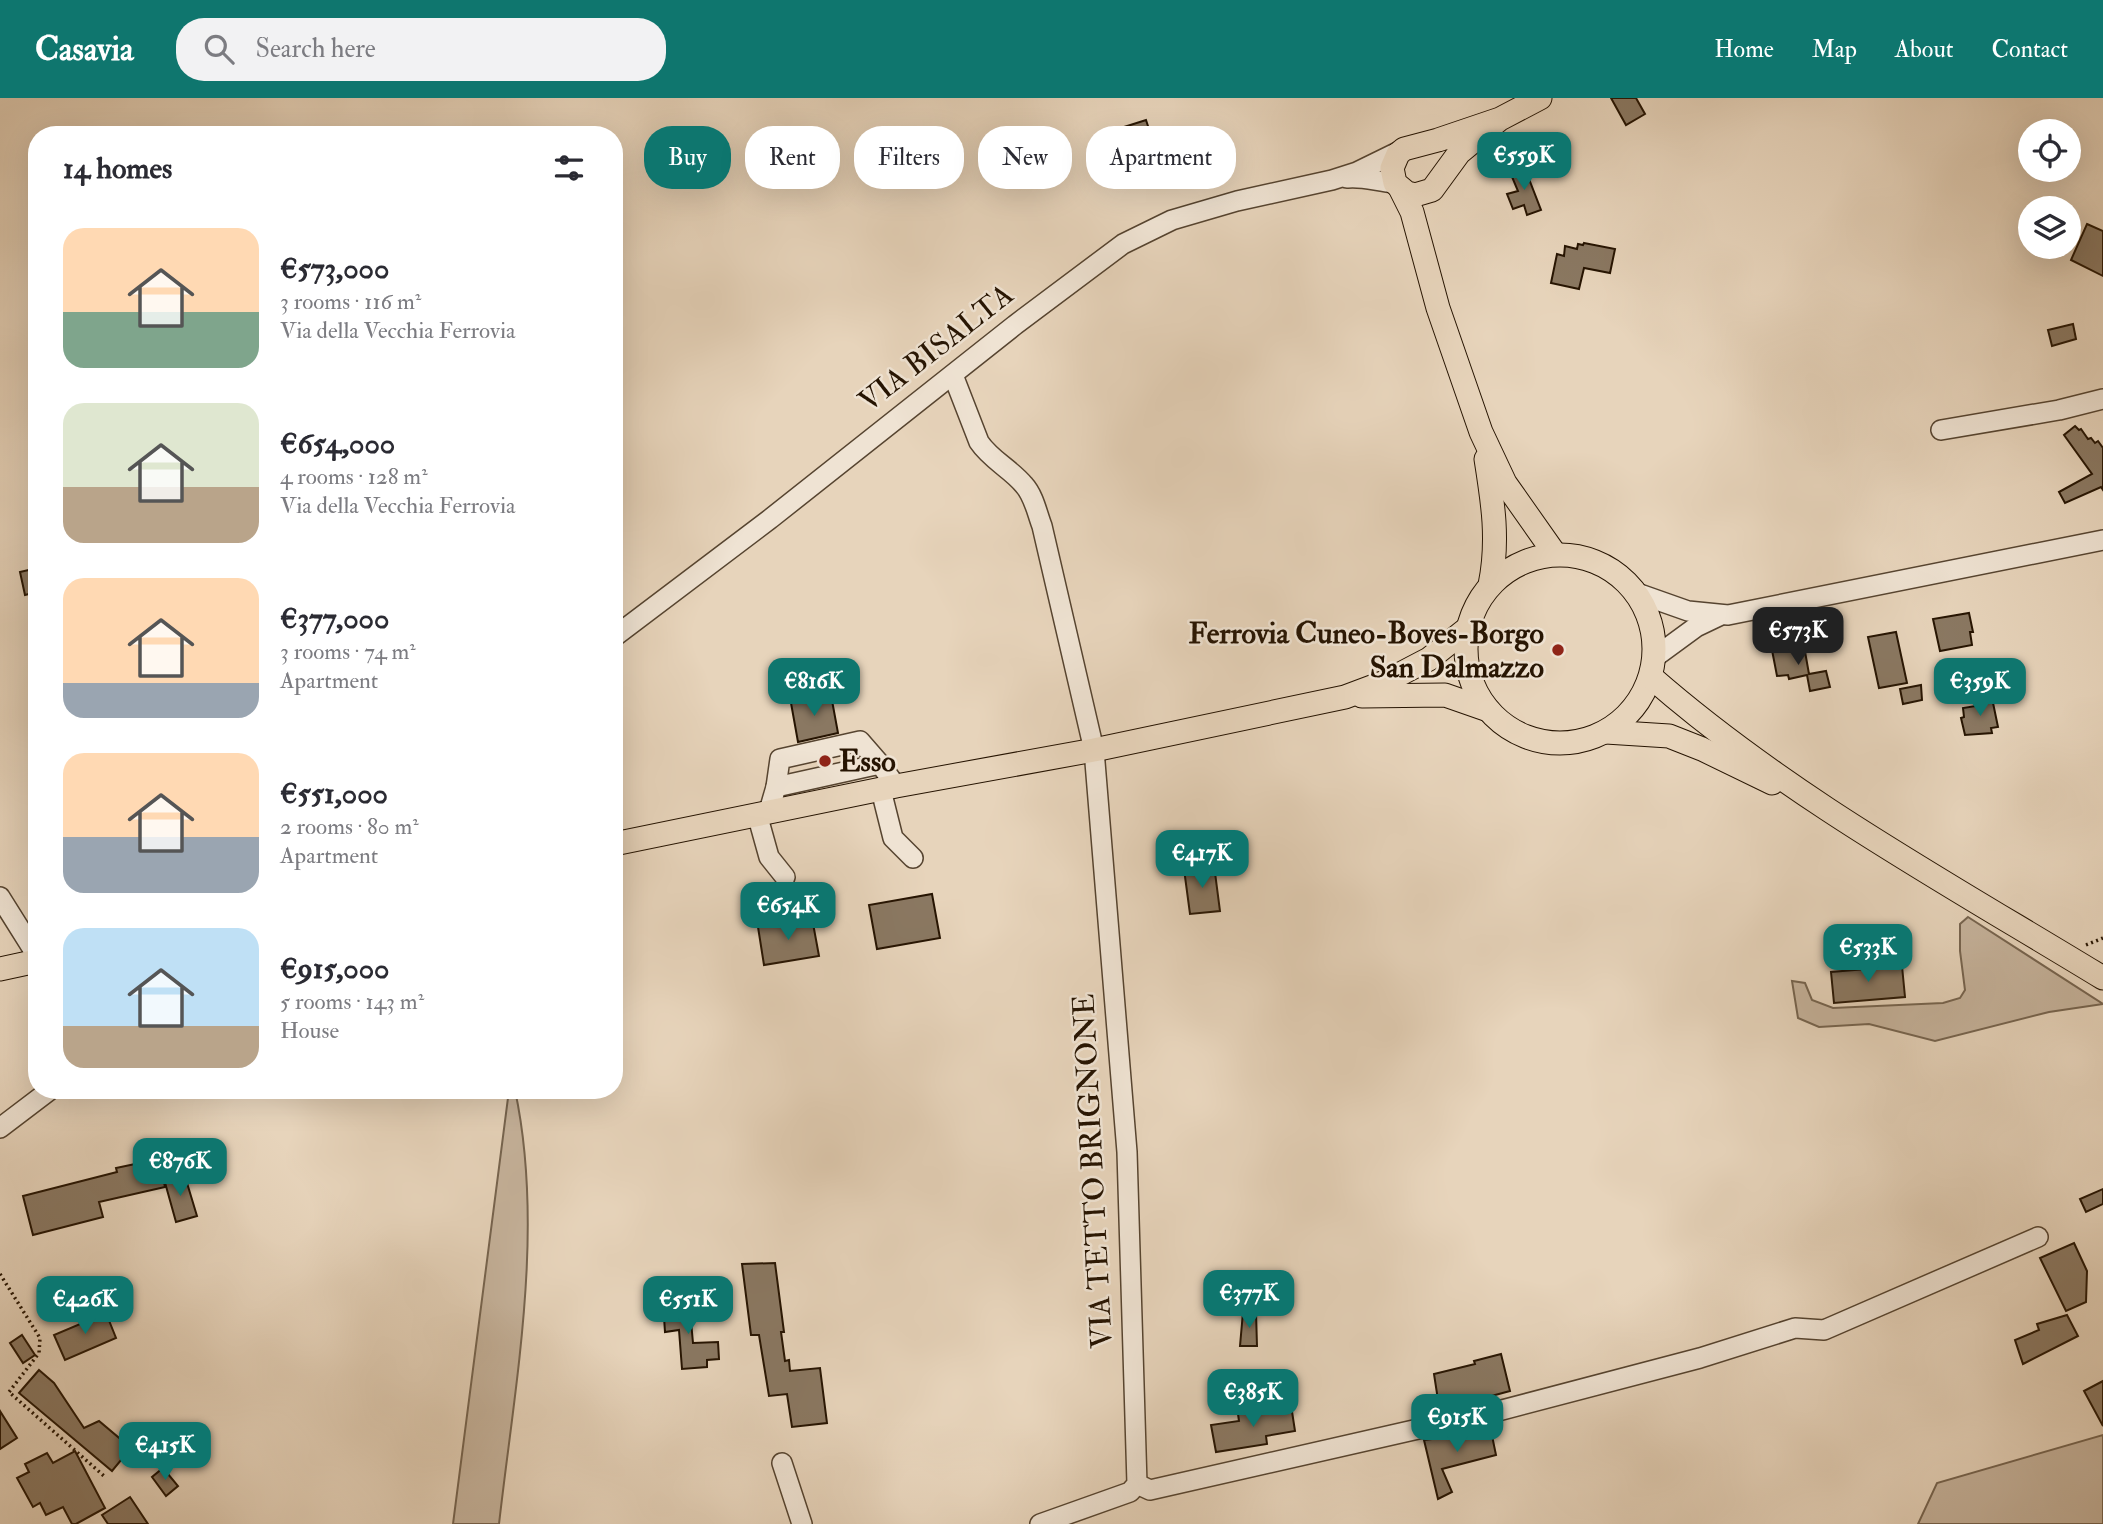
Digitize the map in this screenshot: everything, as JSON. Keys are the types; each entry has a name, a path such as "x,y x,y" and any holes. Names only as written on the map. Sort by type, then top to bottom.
{"main road":[{"name":"VIA BISALTA","path":"1411,147 1500,119 1540,98"},
{"name":"VIA BISALTA","path":"1397,186 1415,195 1432,190 1470,143 1500,119"},
{"path":"1423,251 1425,217 1439,179 1438,159 1433,152 1411,147 1398,154 1392,168 1397,186 1412,212 1438,308 1481,432 1505,483 1555,554"},
{"path":"1481,432 1493,502 1495,558 1490,585"},
{"path":"1555,554 1579,556 1601,563 1621,576 1637,593 1651,624 1653,667 1641,699 1626,718 1606,732 1576,742 1544,742 1513,731 1488,710 1473,685 1466,657 1468,628 1476,605 1490,585 1508,569 1531,558 1555,554"},
{"path":"623,842 763,812 1094,750 1345,696 1385,682 1429,659 1468,628"},
{"path":"1653,667 1692,713 1831,813 2103,978"},
{"path":"1345,696 1445,695 1488,710"},
{"path":"1606,732 1669,736 1702,749 1831,813"},
{"path":"0,969 28,963"}],"street":[{"name":"VIA BISALTA","path":"623,630 1123,244 1172,220 1237,201 1332,180 1357,172 1411,147"},
{"name":"VIA BISALTA","path":"1332,180 1361,177 1397,186"},
{"name":"VIA TETTO BRIGNONE","path":"953,375 979,442 986,452 1023,483 1030,494 1042,526 1094,750 1127,1152 1137,1484"},
{"path":"1941,430 2103,400"},
{"path":"1653,667 1688,633 1719,616 2103,540"},
{"path":"1637,593 1688,611 1719,616"},
{"path":"785,877 769,857 763,812 776,787 780,760 860,741 880,764 889,788 894,838 913,858"},
{"path":"776,787 880,764"},
{"path":"0,897 28,942"},
{"path":"0,1128 38,1099"},
{"path":"1040,1524 1130,1492 1137,1484 1150,1490 1445,1425 1700,1358 1796,1328 1824,1329 2038,1237"},
{"path":"782,1463 802,1524"}],"path":[{"path":"0,1274 40,1338 39,1353 9,1392 104,1476"}],"shaded area":[{"path":"1968,917 2103,1004 2049,1012 1935,1041 1869,1024 1819,1027 1798,1018 1792,981 1805,983 1812,1000 1833,1008 1943,1003 1960,998 1965,990 1960,924"},
{"path":"508,1099 517,1099 524,1143 527,1252 519,1362 499,1524 453,1524"},
{"path":"2103,1435 2103,1524 1918,1524 1937,1483"}],"building":[{"path":"1611,98 1636,98 1645,114 1626,125"},
{"path":"1146,120 1148,126 1127,126"},
{"path":"1524,166 1541,210 1527,215 1524,205 1513,209 1507,194 1518,191 1510,172"},
{"path":"2087,224 2103,231 2103,276 2071,260 2081,259 2081,238"},
{"path":"1578,244 1615,249 1610,273 1584,268 1579,289 1551,283 1557,254 1564,256 1565,246 1577,249"},
{"path":"2073,324 2076,339 2052,346 2048,330"},
{"path":"2075,426 2081,429 2088,439 2091,438 2095,443 2098,441 2103,448 2103,490 2101,487 2065,503 2059,492 2092,474 2064,435"},
{"path":"28,570 28,594 25,595 20,572"},
{"path":"1969,613 1973,632 1970,632 1972,645 1940,651 1933,619"},
{"path":"1896,632 1907,683 1879,688 1868,637"},
{"path":"1804,646 1809,674 1826,671 1830,687 1810,691 1807,675 1789,679 1788,675 1777,676 1772,650"},
{"path":"1921,685 1922,700 1903,704 1900,689"},
{"path":"831,695 838,733 798,742 791,703"},
{"path":"1992,698 1998,727 1991,728 1992,733 1965,735 1961,718 1964,717 1963,708 1976,706 1975,701"},
{"path":"1214,865 1220,911 1190,914 1184,869"},
{"path":"932,894 940,938 877,949 869,905"},
{"path":"812,918 819,956 764,965 758,927"},
{"path":"1902,966 1905,997 1834,1003 1831,972"},
{"path":"159,1159 165,1187 99,1202 103,1217 33,1235 23,1196 117,1172 116,1168"},
{"path":"184,1173 197,1216 176,1222 164,1179"},
{"path":"2103,1189 2103,1204 2086,1212 2080,1199"},
{"path":"2074,1243 2087,1271 2086,1302 2066,1311 2040,1258"},
{"path":"775,1263 785,1361 789,1360 790,1371 820,1368 827,1423 792,1427 787,1394 769,1396 759,1335 751,1335 742,1264"},
{"path":"689,1299 693,1343 718,1342 719,1359 707,1360 707,1367 682,1369 679,1330 665,1332 663,1302"},
{"path":"1243,1312 1256,1312 1257,1346 1240,1346"},
{"path":"106,1313 116,1338 65,1360 54,1335"},
{"path":"2067,1315 2078,1336 2023,1364 2015,1340 2039,1330 2037,1324"},
{"path":"22,1335 35,1355 23,1363 10,1343"},
{"path":"1501,1354 1510,1391 1484,1398 1485,1402 1440,1413 1434,1374 1475,1364 1474,1361"},
{"path":"39,1370 54,1383 84,1428 99,1421 131,1448 112,1471 19,1393"},
{"path":"2103,1381 2103,1426 2084,1391"},
{"path":"1291,1405 1295,1431 1266,1436 1267,1444 1216,1452 1211,1425 1239,1421 1238,1414"},
{"path":"0,1411 17,1438 0,1449"},
{"path":"1490,1426 1496,1455 1442,1469 1452,1492 1438,1499 1424,1440"},
{"path":"75,1451 105,1508 72,1524 63,1507 46,1515 40,1503 33,1507 17,1478 29,1472 25,1464 47,1453 53,1463"},
{"path":"163,1468 178,1486 166,1496 152,1477"},
{"path":"130,1497 148,1524 108,1524 102,1515"}],"place":[{"name":"Ferrovia Cuneo-Boves-Borgo San Dalmazzo","path":"1558,650"},
{"name":"Esso","path":"825,761"}]}
